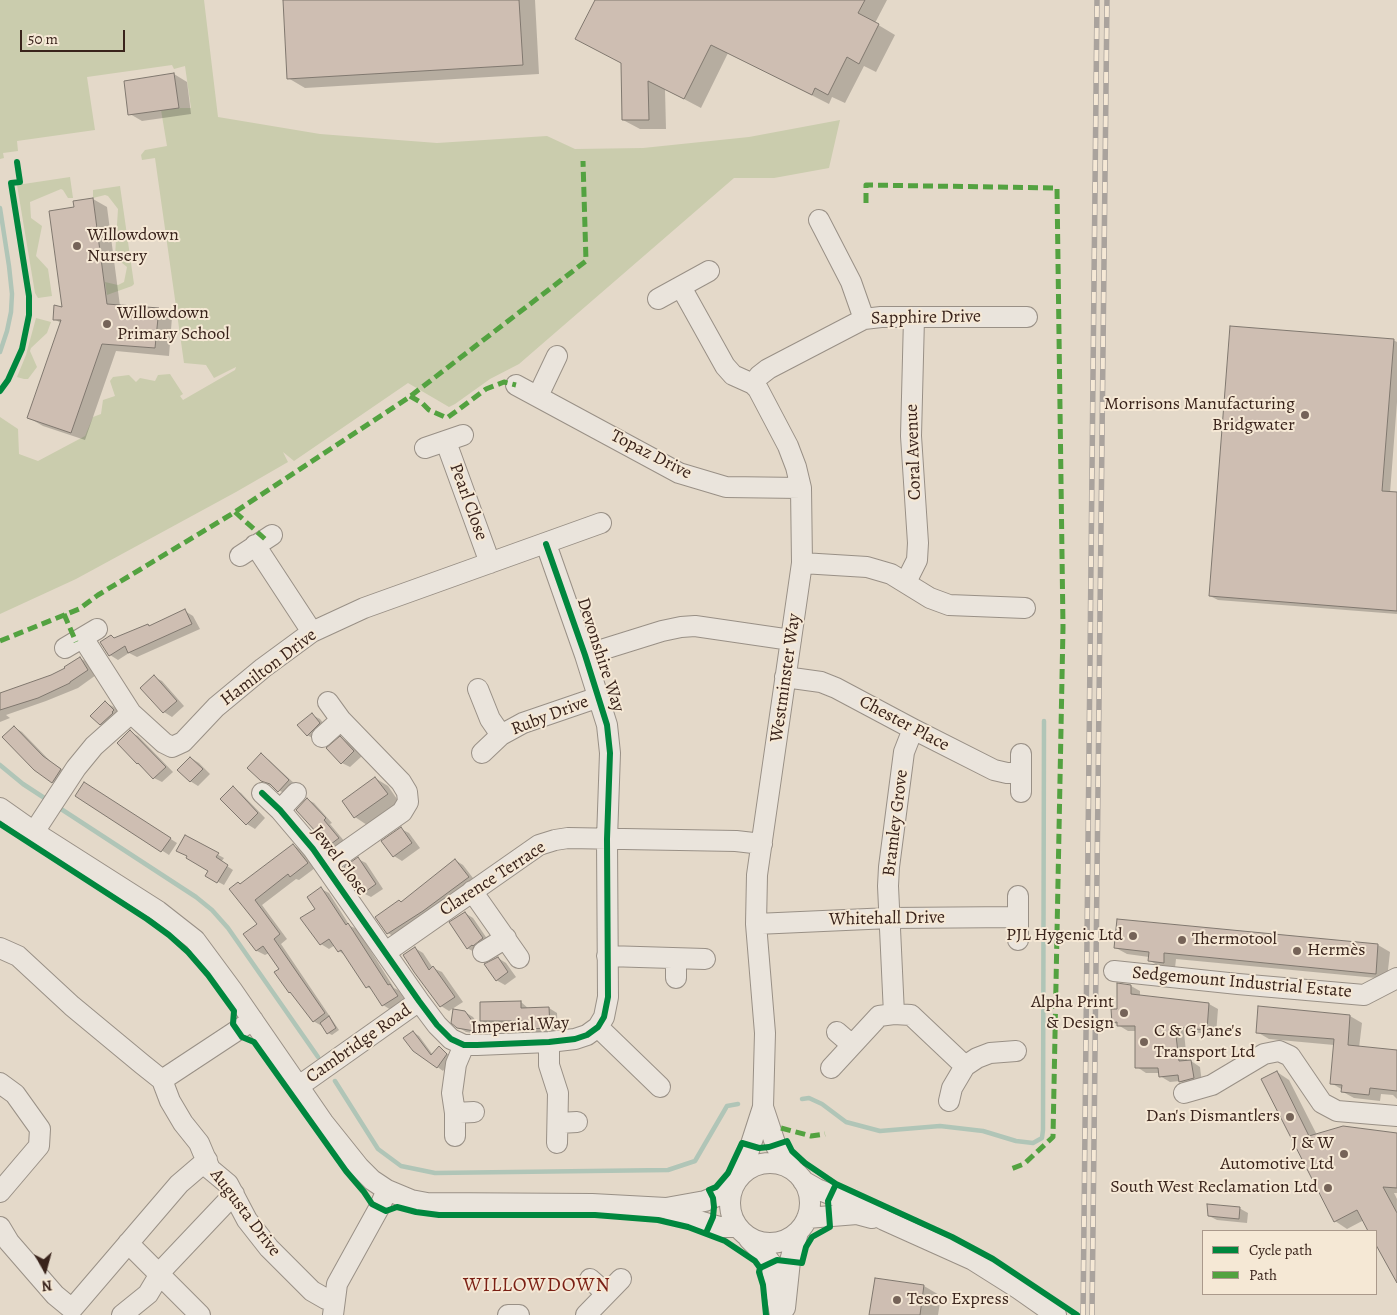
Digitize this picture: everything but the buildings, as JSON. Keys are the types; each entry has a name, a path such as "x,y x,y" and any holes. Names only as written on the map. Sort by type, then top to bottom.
{"street":[{"path":"820,220 851,282 864,319"},
{"path":"658,299 709,271"},
{"path":"681,287 725,366 733,375 753,384"},
{"name":"Sapphire Drive","path":"753,384 768,369 864,319 881,317 1027,317"},
{"name":"Coral Avenue","path":"906,582 917,560 918,543 911,436 914,318"},
{"path":"538,396 557,356"},
{"name":"Westminster Way","path":"738,1178 763,1107 764,1033 756,924 757,875 802,563 801,488 796,467 788,446 758,389 753,384"},
{"name":"Topaz Drive","path":"516,385 679,473 726,487 801,488"},
{"name":"Pearl Close","path":"425,448 455,439 490,563"},
{"name":"Hamilton Drive","path":"131,713 164,743 172,747 183,742 216,707 262,668 312,632 364,608 601,523"},
{"name":"Devonshire Way","path":"546,544 585,655 607,725 610,753 607,839"},
{"path":"256,545 312,632"},
{"path":"802,563 867,567 891,574 930,598 949,605 1025,608"},
{"path":"585,655 681,627 696,626 791,640"},
{"path":"34,832 76,768 94,746 131,713 90,634 65,648"},
{"name":"Chester Place","path":"785,677 821,682 836,688 994,770 1021,773"},
{"name":"Ruby Drive","path":"478,689 490,719 501,735"},
{"name":"Ruby Drive","path":"482,752 501,735 523,723 599,697"},
{"path":"325,866 402,812 408,802 408,792 401,782 341,720 328,702"},
{"path":"322,737 341,720"},
{"name":"Bramley Grove","path":"894,1014 889,867 904,752 913,729"},
{"name":"Jewel Close","path":"262,793 280,810 325,866 386,952"},
{"path":"280,810 296,793"},
{"path":"0,808 176,924 202,949 300,1086 323,1122 359,1167 372,1180 387,1190 411,1200 427,1203 592,1204 666,1208 705,1201 722,1194 750,1168 774,1163 798,1175 817,1189 863,1207 884,1220 973,1260 1056,1315"},
{"name":"Clarence Terrace","path":"386,952 539,845 555,840 568,838 736,841 762,844"},
{"path":"607,839 607,1006 604,1018 598,1027 652,1067 660,1087"},
{"path":"472,891 519,958"},
{"path":"1018,896 1018,940"},
{"name":"Whitehall Drive","path":"756,924 890,918 1018,917"},
{"path":"483,952 506,938"},
{"name":"Augusta Drive","path":"0,948 18,956 72,1006 162,1080 170,1101 183,1123 199,1143 210,1169 228,1184 247,1220 269,1248 312,1291 326,1299 334,1311"},
{"name":"Imperial Way","path":"386,952 437,1026 452,1039 464,1044 549,1042 575,1039 598,1027"},
{"path":"607,956 676,968 705,958"},
{"name":"Sedgemount Industrial Estate","path":"1114,971 1364,995 1397,978"},
{"name":"Cambridge Road","path":"300,1086 419,1001"},
{"path":"831,1068 879,1016 894,1014 911,1016 965,1066"},
{"path":"162,1080 253,1020"},
{"path":"837,1032 852,1045"},
{"name":"Imperial Way","path":"549,1042 549,1066 568,1122 558,1143"},
{"path":"454,1136 464,1113 452,1094 456,1064 464,1044"},
{"path":"949,1101 952,1088 965,1066 977,1058 990,1053 1016,1051"},
{"path":"1184,1092 1212,1085 1264,1054 1279,1051 1290,1056 1322,1102 1337,1111 1397,1116"},
{"path":"0,1083 15,1094 40,1128 39,1146 0,1192"},
{"name":"Westminster Way","path":"763,1107 776,1146 798,1175"},
{"path":"0,1227 9,1242 55,1295 72,1309 179,1184 207,1160"},
{"path":"785,1315 790,1261 810,1206 809,1193 798,1175"},
{"path":"738,1178 731,1192 729,1204 731,1216 741,1231 771,1263 780,1315"},
{"path":"334,1311 337,1284 387,1190"},
{"path":"122,1315 148,1294 163,1269 234,1194"},
{"path":"666,1208 678,1214 720,1227 741,1231 755,1241 766,1243 778,1242 789,1238 802,1225 856,1214 884,1220"},
{"path":"128,1244 200,1315"},
{"path":"590,1279 606,1293"},
{"path":"586,1315 621,1279"},
{"path":"508,1315 519,1315"}],"green space":[{"path":"0,0 204,0 218,117 320,134 437,143 547,136 575,149 643,148 749,137 840,120 829,168 774,178 734,178 519,364 490,379 455,404 449,407 408,383 294,461 283,452 288,462 236,492 76,579 0,614 0,417 18,429 19,454 38,461 85,436 93,417 101,414 103,400 115,396 110,381 113,377 129,375 136,382 140,378 155,381 158,375 170,374 183,394 180,396 183,400 235,370 236,367 214,378 206,365 184,363 155,158 142,160 141,155 145,150 167,146 161,110 191,108 185,66 174,69 172,65 87,77 95,130 17,141 18,151 3,153 4,158 0,159"},
{"path":"70,177 73,198 68,198 61,189 30,202 31,218 42,226 36,256 48,269 52,296 38,298 35,293 17,185"},
{"path":"120,186 134,284 107,295 105,282 118,285 124,282 127,267 115,256 118,209 108,196 93,198 93,190"},
{"path":"36,318 51,322 47,333 31,348 30,351 37,367 28,379 24,379 17,377 26,355"}],"waterway":[{"path":"0,208 12,294 11,312 0,352"},
{"path":"802,1099 809,1098 822,1104 846,1122 880,1131 940,1126 983,1131 1016,1141 1033,1143 1042,1138 1044,721"},
{"path":"0,765 23,784 49,801"},
{"path":"58,807 196,897 212,910 228,928 318,1057"},
{"path":"335,1081 378,1149 401,1166 435,1173 668,1170 695,1161 727,1106 738,1104"}],"railway":[{"path":"1083,1315 1097,0"},
{"path":"1092,1315 1107,0"}],"marked path":[{"path":"0,641 79,609 98,595 235,512 408,398 586,261 583,161"},
{"path":"866,203 866,185 1057,188 1063,627 1053,1137 1024,1164 1008,1170"},
{"path":"410,396 429,410 447,418 486,389 504,382 516,385"},
{"path":"235,512 265,539"},
{"path":"64,614 76,642"},
{"path":"781,1128 811,1136 825,1134"}],"cycle path":[{"path":"0,391 8,380 22,349 29,315 29,296 11,183 20,182 17,162"},
{"path":"262,793 280,810 313,849 419,1001 437,1025 451,1039 464,1045 549,1042 575,1039 587,1035 598,1027 604,1017 608,997 607,839 610,753 607,725 585,655 546,544"},
{"path":"0,824 147,919 188,952 208,975 234,1011 233,1024 242,1037 254,1042 346,1171 372,1204 386,1211 397,1207 439,1215 595,1215 658,1220 688,1227 725,1241 755,1261 760,1268 766,1315"},
{"path":"706,1233 713,1217 714,1207 713,1198 709,1190 716,1187 728,1173 742,1143 759,1148 787,1141 792,1151 805,1163 836,1184 952,1237 993,1259 1077,1315"},
{"path":"760,1268 777,1260 802,1263 806,1247 812,1237 830,1227 828,1201 836,1184"}],"place":[{"name":"Willowdown Nursery","path":"77,246"},
{"name":"Willowdown Primary School","path":"107,324"},
{"name":"Morrisons Manufacturing Bridgwater","path":"1305,415"},
{"name":"PJL Hygenic Ltd","path":"1133,936"},
{"name":"Thermotool","path":"1182,940"},
{"name":"Hermès","path":"1297,951"},
{"name":"Alpha Print & Design","path":"1124,1013"},
{"name":"C & G Jane's Transport Ltd","path":"1144,1042"},
{"name":"Dan's Dismantlers","path":"1290,1117"},
{"name":"J & W Automotive Ltd","path":"1344,1154"},
{"name":"South West Reclamation Ltd","path":"1328,1188"},
{"name":"Tesco Express","path":"897,1300"}],"district":[{"name":"WILLOWDOWN","path":"537,1286"}]}
